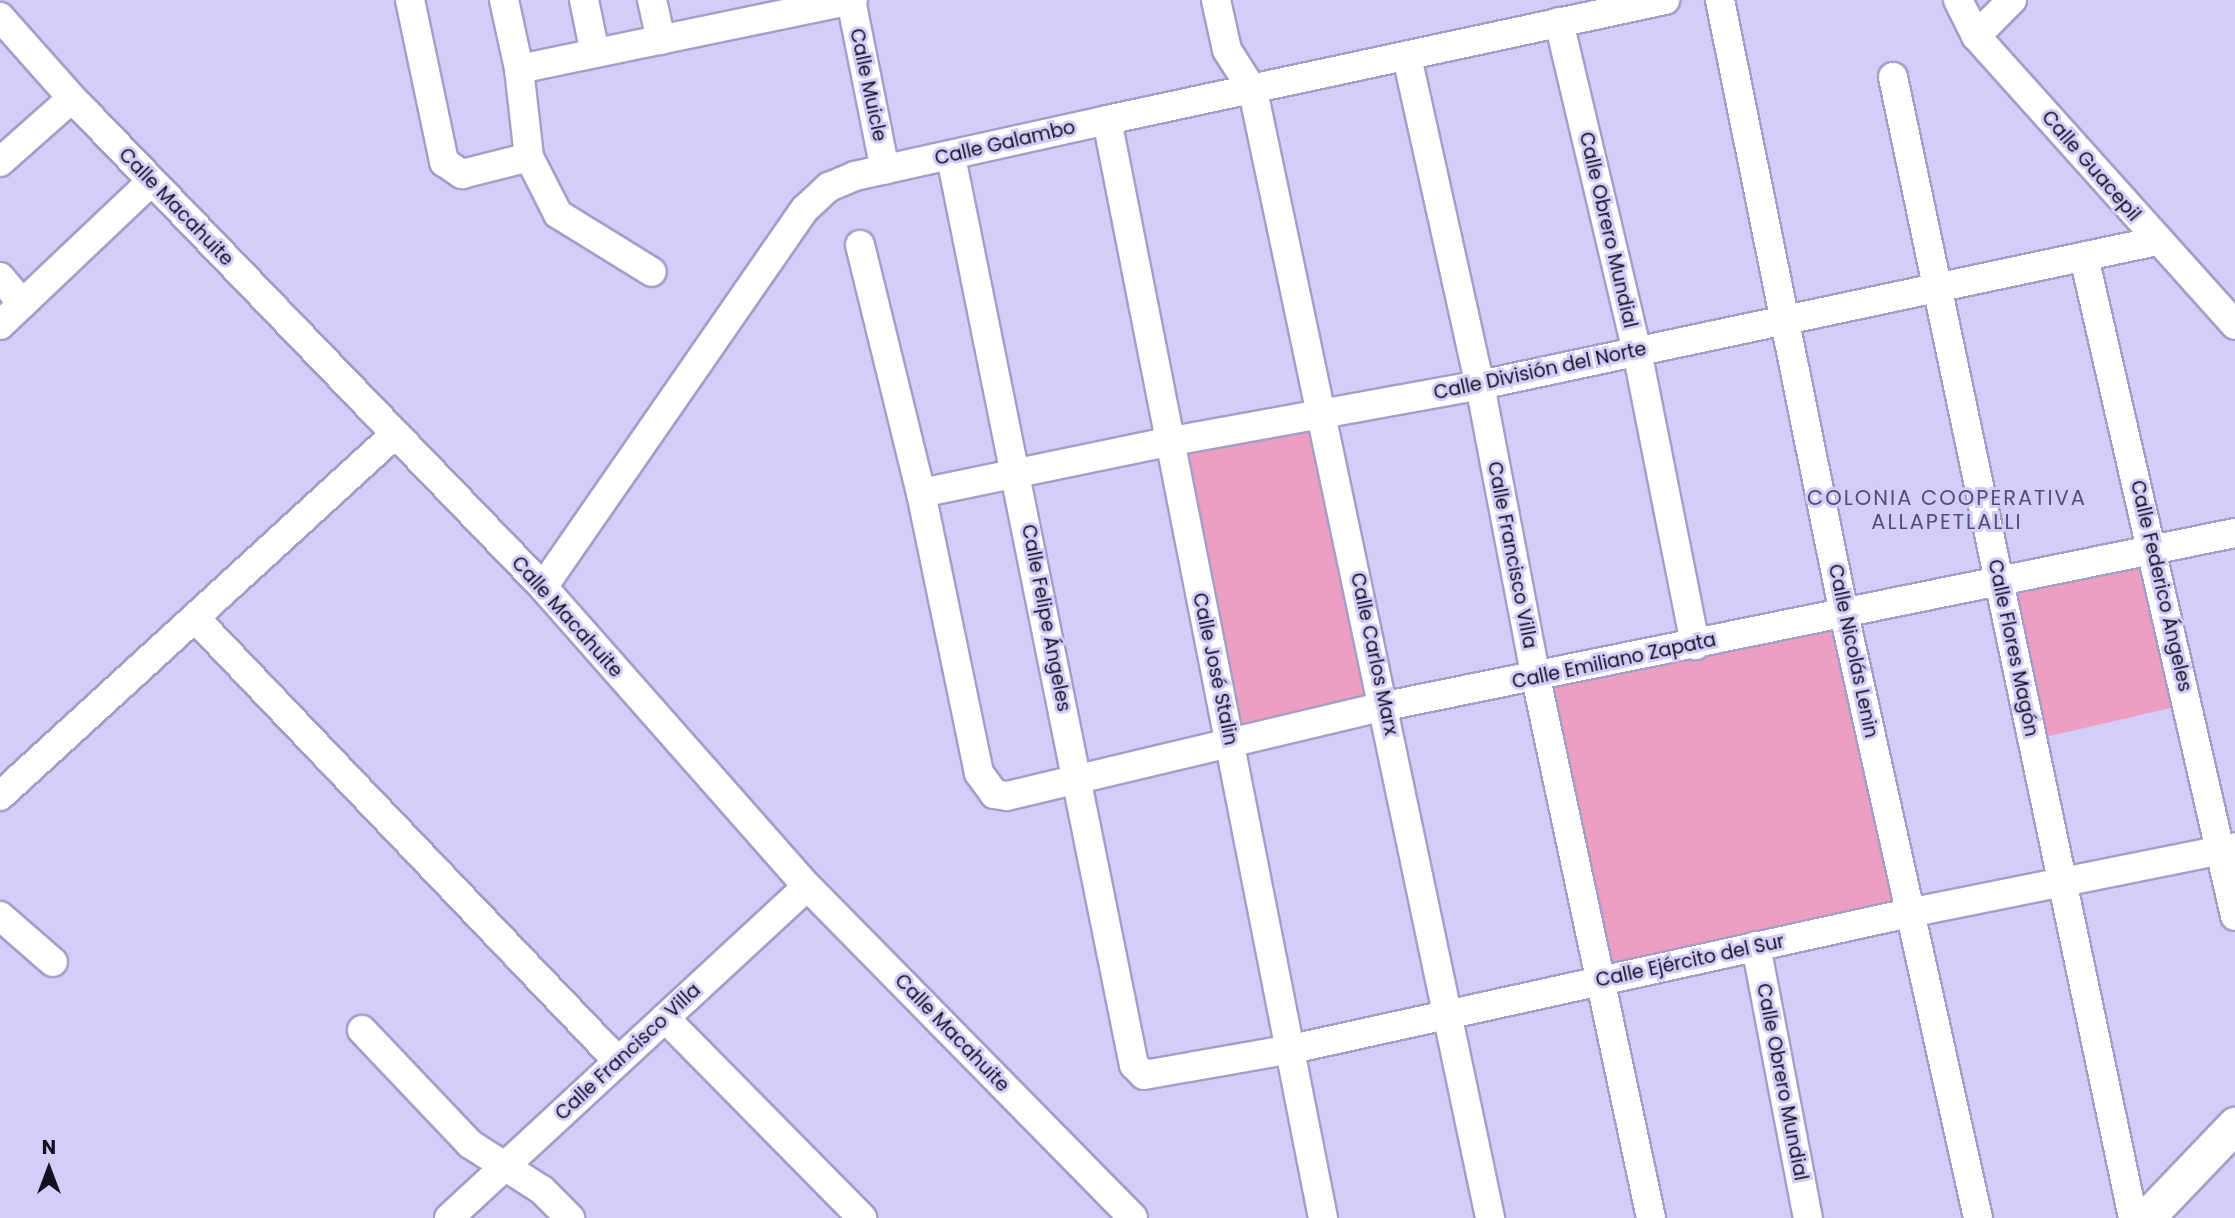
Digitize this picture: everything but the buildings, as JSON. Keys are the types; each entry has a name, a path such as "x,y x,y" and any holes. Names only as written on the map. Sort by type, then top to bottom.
{"street":[{"path":"410,0 444,163 461,174 529,157"},
{"path":"504,0 519,69 529,157 558,214 652,272"},
{"path":"584,0 595,53"},
{"path":"652,0 661,40"},
{"path":"519,69 851,0"},
{"name":"Calle Muicle","path":"851,0 886,170"},
{"path":"1216,0 1227,50 1253,91"},
{"name":"Calle Galambo","path":"543,587 805,209 829,187 886,170 1107,120 1407,57 1565,14 1665,0"},
{"name":"Calle Nicolás Lenin","path":"1720,0 1844,614 1978,1218"},
{"name":"Calle Guacepil","path":"1958,0 1976,36 2235,325"},
{"path":"1976,36 2012,0"},
{"name":"Calle Obrero Mundial","path":"1565,14 1637,351 1695,645"},
{"name":"Calle Macahuite","path":"4,29 393,436 543,587 807,886 1133,1218"},
{"name":"Calle Francisco Villa","path":"1407,57 1480,384 1536,678 1602,980 1650,1218"},
{"name":"Calle Flores Magón","path":"1893,77 2133,1218"},
{"name":"Calle Carlos Marx","path":"1253,91 1386,706 1490,1218"},
{"path":"0,162 72,98"},
{"name":"Calle José Stalin","path":"1107,120 1167,442 1230,742 1324,1218"},
{"name":"Calle Felipe Ángeles","path":"951,157 1079,778 1134,1065 1144,1075"},
{"path":"0,324 152,181"},
{"name":"Calle División del Norte","path":"921,493 1167,442 1480,384 2157,241"},
{"path":"860,245 921,493"},
{"name":"Calle Federico Ángeles","path":"2084,257 2153,551 2228,849 2235,916"},
{"path":"0,277 23,304"},
{"path":"0,796 393,436"},
{"name":"Calle Emiliano Zapata","path":"921,493 979,773 994,794 1007,796 1386,706 1536,678 2235,533"},
{"path":"195,618 617,1060"},
{"name":"Calle Ejército del Sur","path":"1144,1075 1292,1049 1909,913 2228,849"},
{"name":"Calle Francisco Villa","path":"449,1218 807,886"},
{"path":"0,916 53,962"},
{"name":"Calle Obrero Mundial","path":"1756,946 1808,1218"},
{"path":"665,1018 862,1218"},
{"path":"362,1030 470,1144 542,1190 570,1218"},
{"path":"2146,1218 2235,1125"}],"shaded area":[{"path":"1323,413 1385,706 1230,740 1167,446"},
{"path":"2153,551 2188,704 2035,739 2000,586"},
{"path":"1844,614 1908,913 1600,979 1536,679"}],"district":[{"name":"COLONIA COOPERATIVA ALLAPETLALLI","path":"1947,510"}]}
